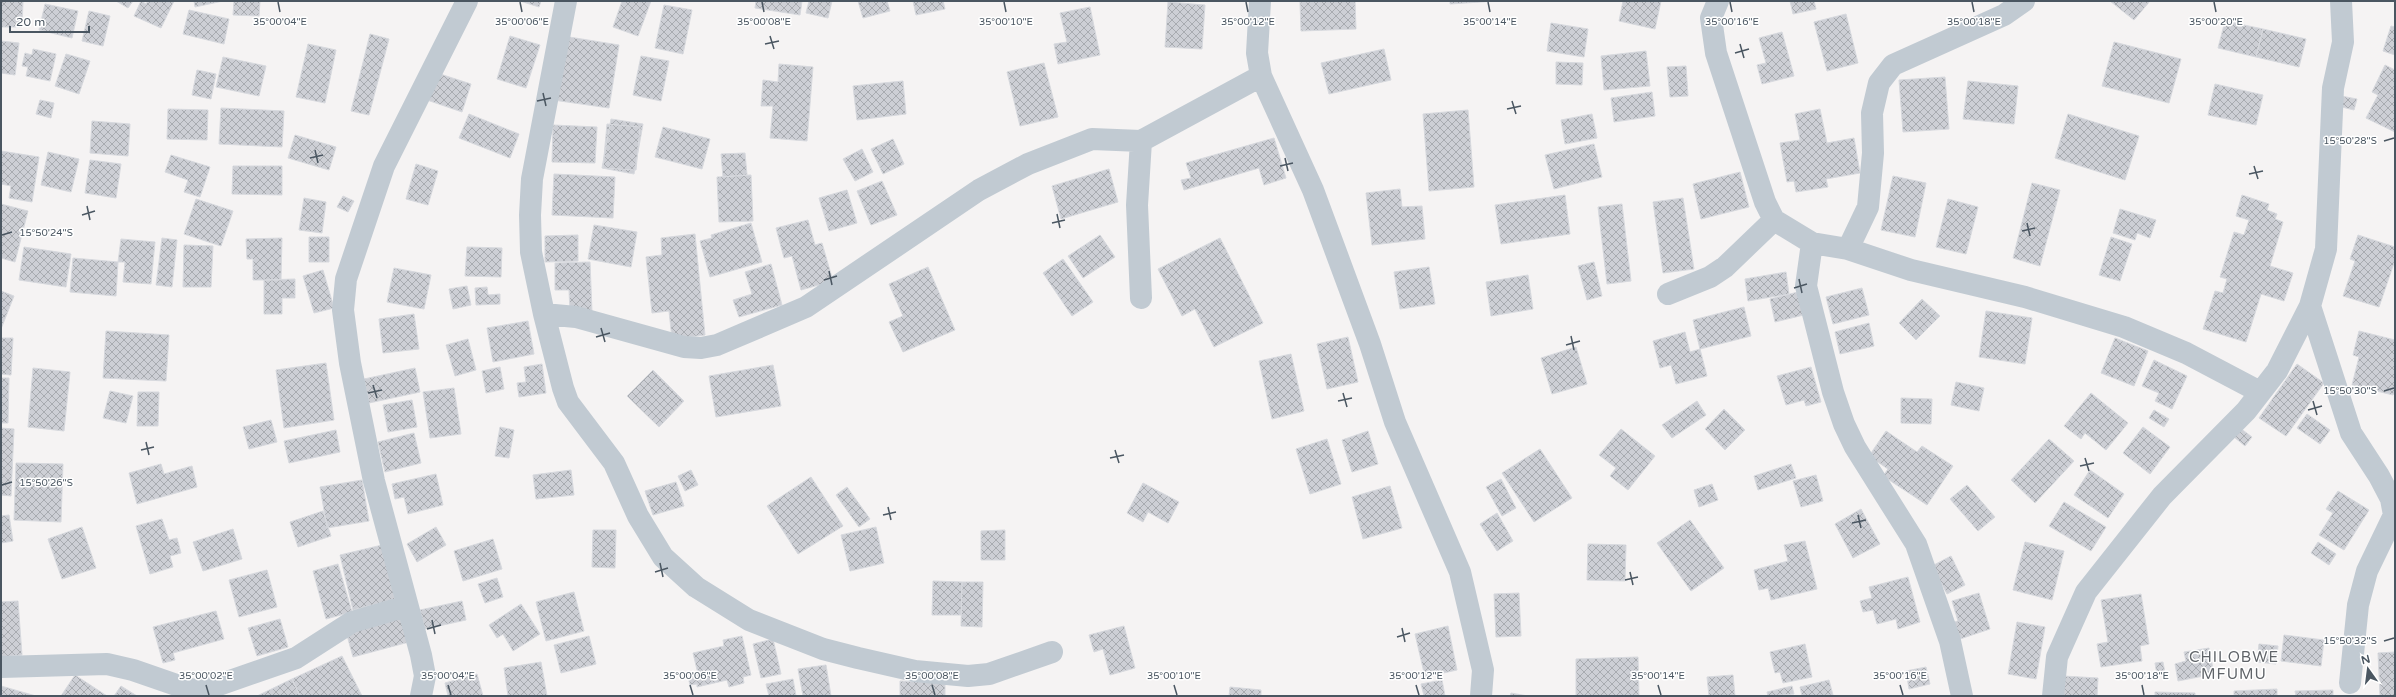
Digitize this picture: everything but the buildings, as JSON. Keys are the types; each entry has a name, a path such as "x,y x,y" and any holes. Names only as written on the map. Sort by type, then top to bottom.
{"street":[{"path":"421,696 425,676 418,642 374,481 350,363 343,310 346,279 384,166 467,1"},
{"path":"566,1 535,164 530,215 530,252 544,314 568,402 614,463 649,536 663,557 696,587 749,620 823,649 915,671 956,676 988,674 1052,652"},
{"path":"1260,1 1257,53 1261,76 1313,190 1370,344 1395,422 1460,572 1483,670 1481,696"},
{"path":"1718,1 1711,18 1716,53 1765,202 1774,220 1812,243 1848,249 1911,270 2025,297 2124,326 2186,353 2260,392"},
{"path":"1848,249 1859,228 1869,201 1874,153 1872,113 1879,83 1893,65 1992,21 2024,1"},
{"path":"2053,696 2057,657 2086,592 2162,496 2246,411 2277,371 2310,306 2326,249 2333,88 2343,42 2341,1"},
{"path":"544,314 576,317 684,347 701,348 717,345 806,307 979,190 1028,164 1092,139 1141,142 1261,76"},
{"path":"1141,142 1137,205 1141,298"},
{"path":"1668,294 1710,277 1725,267 1774,220"},
{"path":"1812,243 1806,286 1833,392 1844,424 1855,448 1916,544 1950,641 1962,696"},
{"path":"2310,306 2351,433 2391,499 2394,515 2367,571 2358,605 2350,683"},
{"path":"1,667 107,664 133,670 182,688 195,690 210,688 296,658 352,622 407,606"}],"district":[{"name":"CHILOBWE MFUMU","path":"2234,666"}]}
